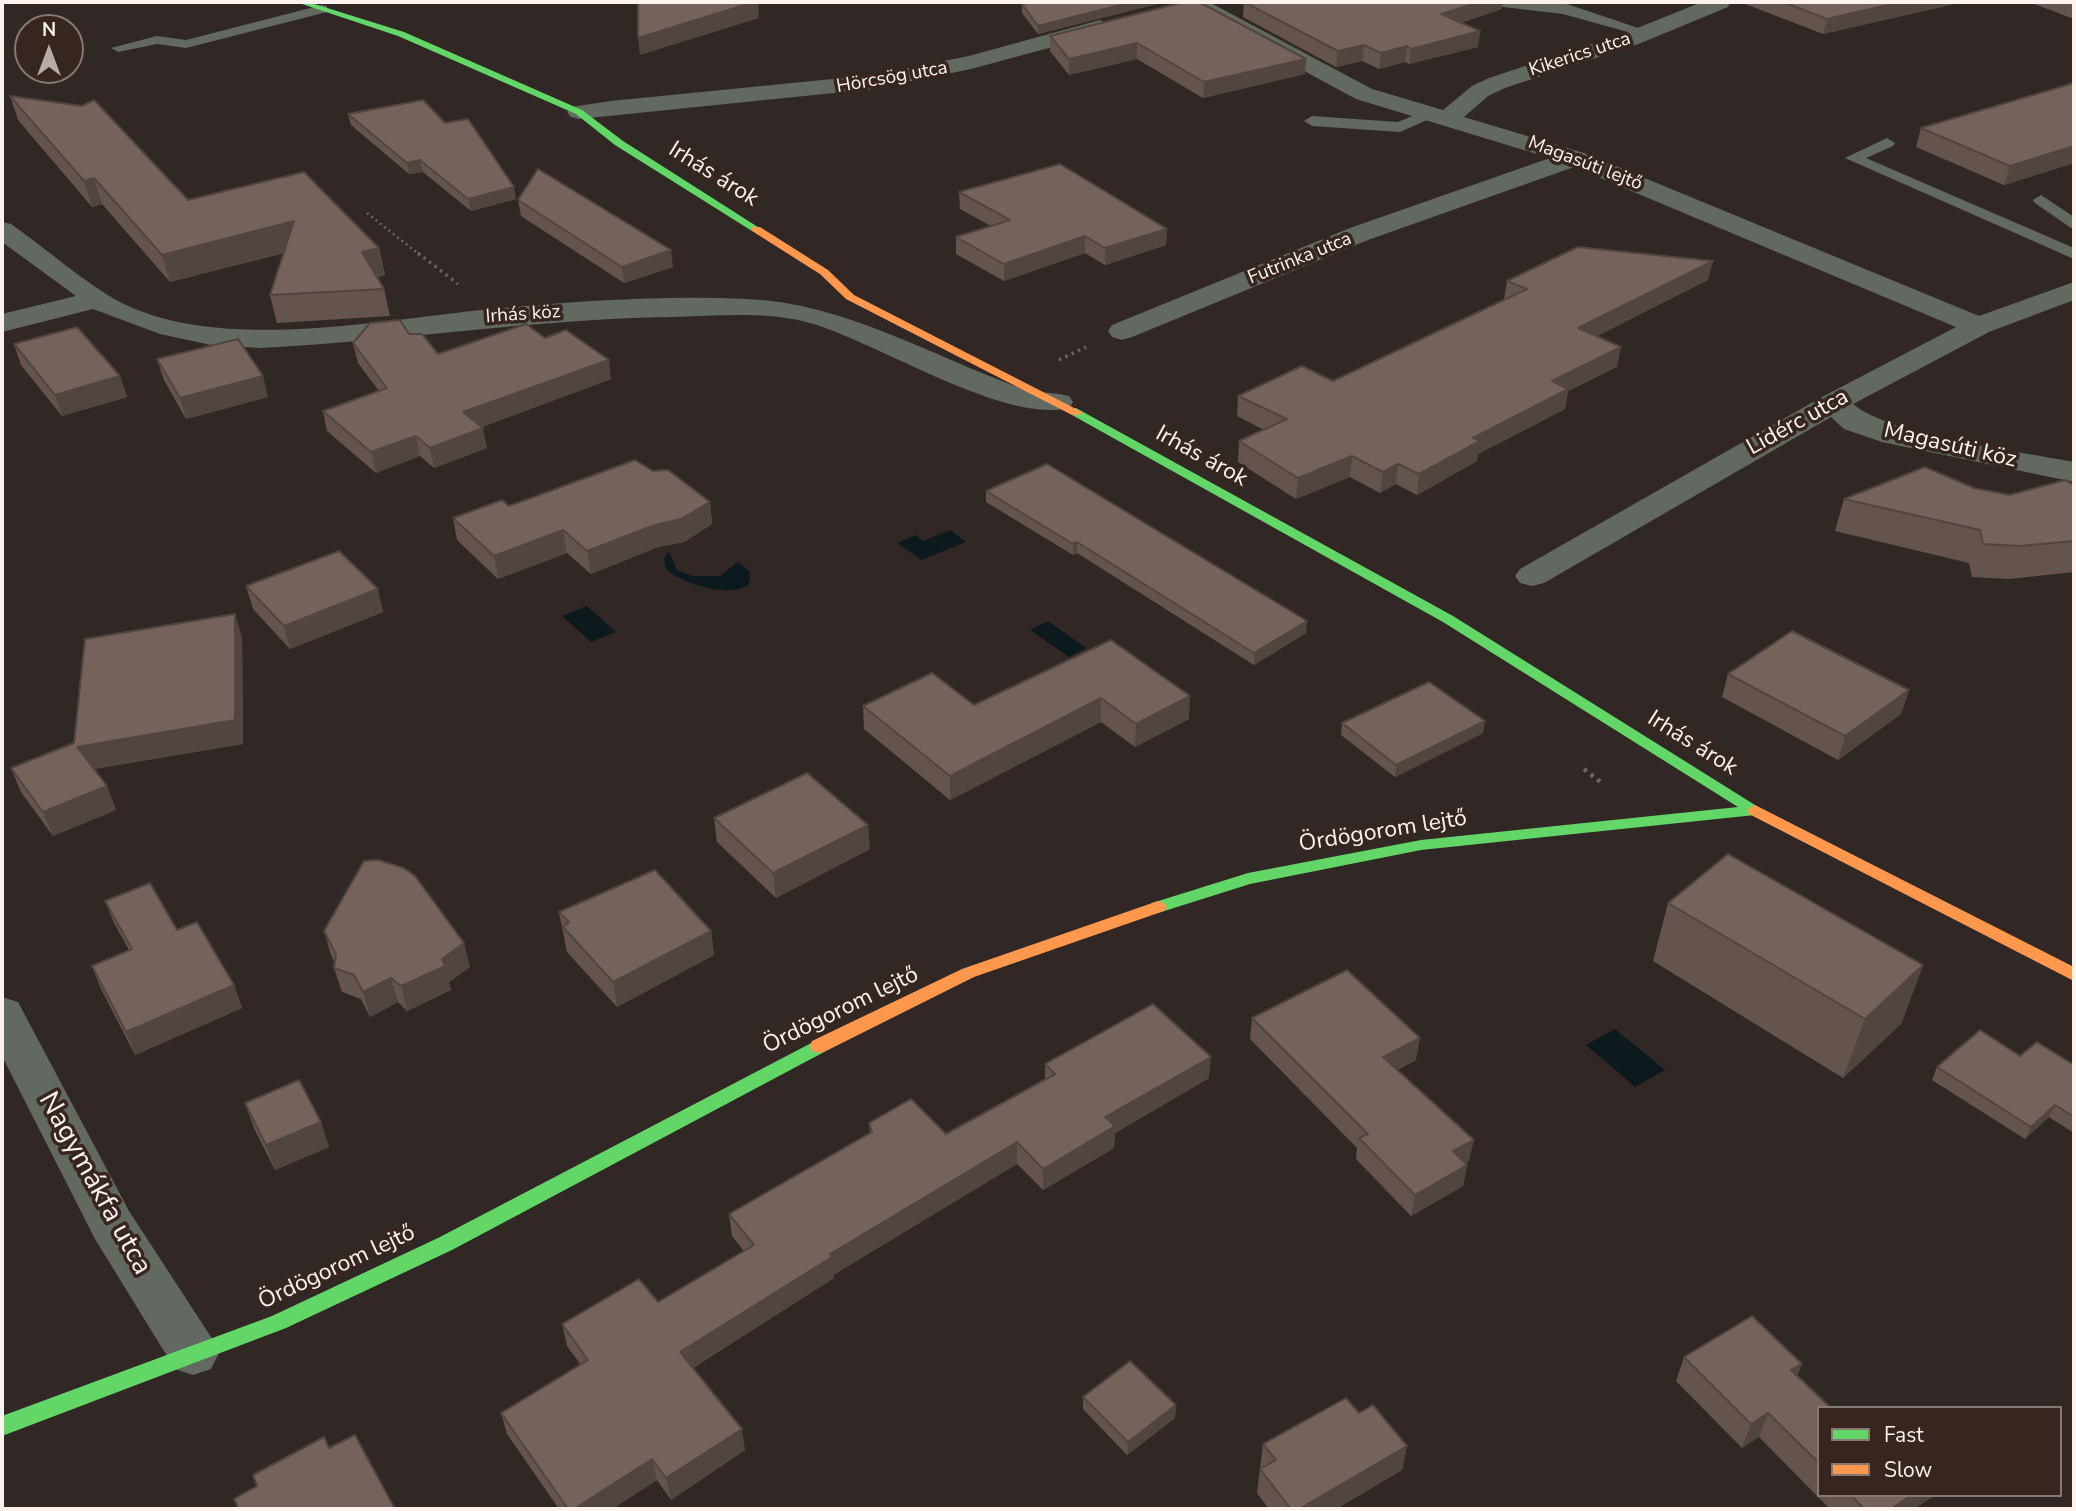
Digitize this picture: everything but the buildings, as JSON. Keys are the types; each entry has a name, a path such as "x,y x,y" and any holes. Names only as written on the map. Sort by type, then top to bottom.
{"street":[{"name":"Irhás árok","path":"300,2 401,34 579,112 619,143 824,272 850,297 1058,402 1448,619 1755,810 2074,975"},
{"name":"Kikerics utca","path":"1438,116 1497,83 1585,56 1720,2"},
{"path":"1169,8 1196,3"},
{"name":"Magasúti lejtő","path":"1196,3 1364,94 1575,158 1979,326"},
{"name":"Hörcsög utca","path":"579,112 620,106 778,95 909,77 977,63 1117,22"},
{"name":"Futrinka utca","path":"1122,331 1359,234 1575,158"},
{"name":"Irhás köz","path":"2,230 95,300 128,316 160,325 233,338 321,336 500,316 693,306 748,307 815,315 1018,398 1058,402"},
{"name":"Lidérc utca","path":"1532,576 1833,403 1979,326 2074,290"},
{"path":"2,323 95,300"},
{"name":"Magasúti köz","path":"1833,403 1855,422 1893,435 2074,472"},
{"name":"Ördögorom lejtő","path":"2,1426 279,1322 445,1244 777,1067 968,973 1108,923 1248,879 1344,858 1421,845 1755,810"},
{"name":"Nagymákfa utca","path":"2,1013 112,1225 194,1353"}],"lane":[{"path":"1494,2 1568,10"},
{"path":"1551,2 1568,10 1646,33"},
{"path":"118,48 157,40 186,44 322,9"},
{"path":"1312,121 1400,127 1438,116"},
{"path":"1887,142 1853,158 2074,254"},
{"path":"2041,200 2074,225"}],"path":[{"path":"368,213 500,316"},
{"path":"1053,363 1122,331"}],"shaded area":[{"path":"950,530 966,542 921,560 897,543 916,535 923,541"},
{"path":"669,552 677,570 692,576 720,576 738,562 750,572 749,584 742,588 720,590 683,580 666,569 664,558"},
{"path":"587,606 616,632 591,642 562,616"},
{"path":"1048,621 1086,648 1069,657 1030,630"},
{"path":"1615,1029 1665,1070 1635,1087 1586,1045"}],"traffic: fast":[{"path":"300,2 401,34 579,112 619,143 756,229"},
{"path":"1076,412 1448,619 1755,810"},
{"path":"1158,907 1248,879 1421,845 1755,810"},
{"path":"2,1426 279,1322 445,1244 819,1046"}],"traffic: slow":[{"path":"756,229 824,272 850,297 1076,412"},
{"path":"1755,810 2074,975"},
{"path":"819,1046 968,973 1158,907"}]}
